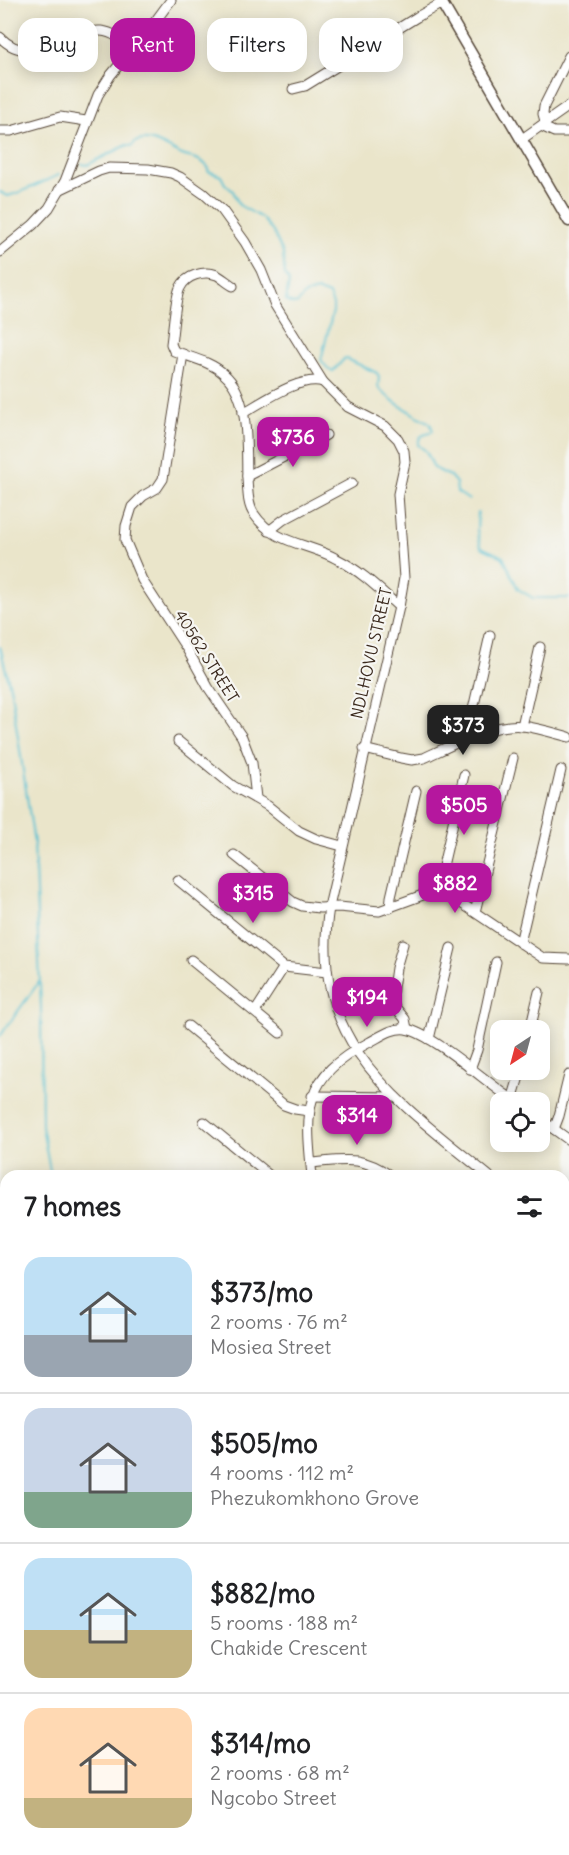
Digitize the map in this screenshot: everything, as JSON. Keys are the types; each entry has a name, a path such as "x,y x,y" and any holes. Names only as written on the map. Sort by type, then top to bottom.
{"street":[{"path":"157,18 171,0"},
{"path":"293,89 305,86 441,2 569,221"},
{"path":"0,37 13,46 30,50 48,47 87,33 102,31 110,33"},
{"path":"543,124 544,106 569,56"},
{"path":"0,252 45,213 59,190 78,148 86,121 98,95 113,72"},
{"path":"522,139 569,106"},
{"path":"0,130 11,131 60,117 86,121"},
{"path":"543,124 554,132 569,132"},
{"name":"NDLHOVU STREET","path":"59,190 109,168 148,169 180,177 204,194 222,210 245,242 261,270 275,305 323,382 348,407 385,426 398,439 404,451 405,462 398,494 404,578 328,907 324,952 335,1006 354,1050 378,1081 482,1170"},
{"path":"232,286 217,275 209,273 194,275 183,283 178,292 171,344 174,351 199,359 223,373 235,386 242,402 250,508 269,531 335,557 352,567 399,607"},
{"name":"40562 STREET","path":"183,354 164,479 157,488 143,496 132,507 125,532 127,546 142,580 187,649 208,687 242,737 252,763 256,798"},
{"path":"243,413 301,383 317,380 323,382"},
{"path":"247,476 326,435"},
{"path":"269,531 283,520 352,483"},
{"path":"466,740 490,635"},
{"path":"522,726 540,647"},
{"path":"364,749 412,760 424,758 494,730 522,726 569,737"},
{"path":"178,741 233,786 256,798 299,831 316,839 342,846"},
{"path":"475,912 513,758"},
{"path":"520,944 561,770"},
{"path":"437,892 464,775"},
{"path":"390,908 416,791"},
{"path":"234,855 293,902 302,906 379,911 437,892 452,897 520,944 547,959 569,959"},
{"path":"178,880 284,967 327,972"},
{"path":"403,944 396,968 391,1002 405,1019 407,1029"},
{"path":"429,1039 451,948"},
{"path":"190,960 280,1033"},
{"path":"470,1069 477,1050 496,962"},
{"path":"255,1012 284,967"},
{"path":"532,1020 539,992"},
{"path":"188,1026 284,1105 309,1111"},
{"path":"312,1170 309,1111 312,1096 321,1080 344,1056 392,1030 407,1029 429,1039 502,1092"},
{"path":"554,1129 560,1116 569,1075"},
{"path":"312,1096 395,1096"},
{"path":"204,1122 263,1170"},
{"path":"550,1126 569,1140"},
{"path":"311,1163 355,1160 377,1166 383,1170"}],"waterway":[{"path":"82,164 87,165 127,145 132,146 135,142 147,140 198,160 208,167 208,171 221,176 225,184 233,191 239,205 262,218 273,232 283,253 285,275 289,282 286,301 293,304 298,303 305,294 318,291 329,295 333,311 321,360 329,370 333,371 345,358 377,373 378,387 384,393 402,407 430,423 433,431 422,436 418,445 426,451 434,468 450,476 456,483 457,492 469,500"},
{"path":"0,192 8,196 59,175"},
{"path":"478,512 477,530 481,547 503,557 518,589 533,598 569,598"},
{"path":"0,647 11,691 34,843 41,1007 42,1127 50,1170"},
{"path":"0,1036 39,982"}]}
